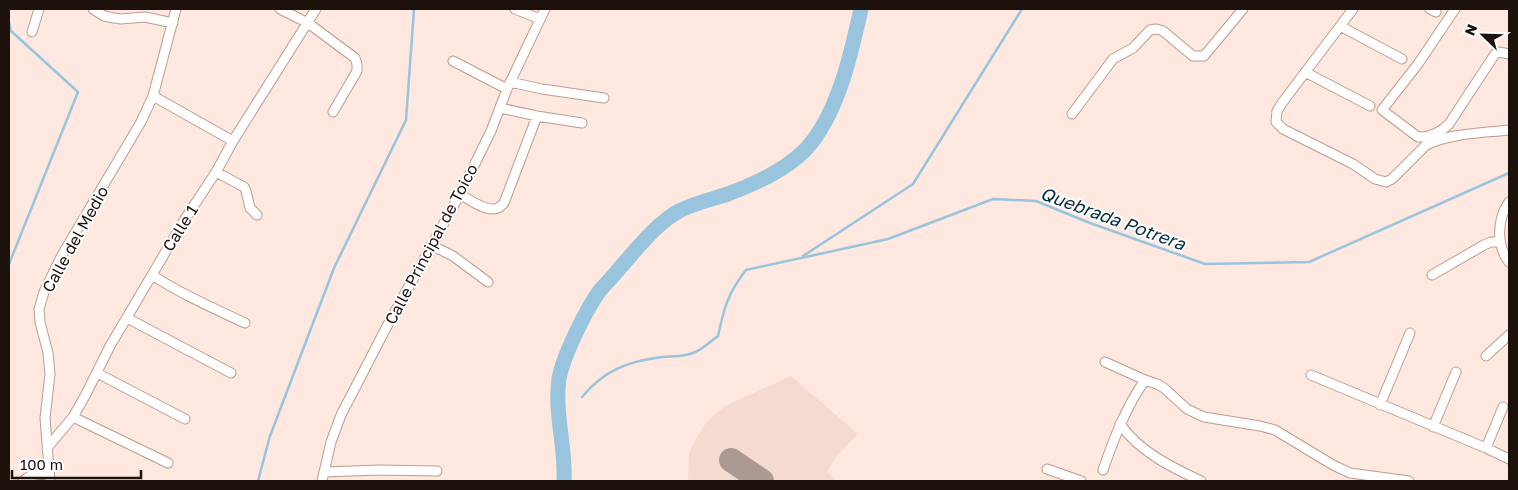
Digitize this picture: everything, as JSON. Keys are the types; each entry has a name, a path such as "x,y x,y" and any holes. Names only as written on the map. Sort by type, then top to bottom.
{"street":[{"path":"32,32 39,9"},
{"path":"93,9 104,16 114,18 145,17 173,23"},
{"name":"Calle del Medio","path":"50,477 45,418 50,374 48,353 40,322 39,309 44,292 62,255 131,139 153,96 176,9"},
{"path":"280,9 308,23 353,55 357,64 356,74 333,112"},
{"name":"Calle 1","path":"47,448 73,417 110,346 185,218 216,172 233,141 316,9"},
{"path":"515,9 540,19"},
{"name":"Calle Principal de Toico","path":"323,477 331,442 341,416 460,194 491,131 509,85 545,9"},
{"path":"1072,114 1113,59 1133,48 1150,30 1163,31 1193,56 1204,56 1243,9"},
{"path":"1353,9 1277,111 1278,126 1353,164 1383,182 1389,182 1426,145 1432,142 1456,136 1509,130"},
{"path":"1455,9 1418,64 1382,110 1418,137 1439,132 1449,124 1495,54 1499,52 1509,54"},
{"path":"1340,26 1402,59"},
{"path":"453,61 509,85 604,98"},
{"path":"1305,72 1370,106"},
{"path":"153,96 233,141"},
{"path":"500,108 582,123"},
{"path":"460,194 489,209 497,208 504,203 538,116"},
{"path":"216,172 244,187 250,208 257,215"},
{"path":"1509,202 1501,222 1500,242 1509,262"},
{"path":"1432,275 1484,245 1491,242 1500,242"},
{"path":"431,245 453,256 488,282"},
{"path":"152,275 168,286 246,323"},
{"path":"127,318 231,373"},
{"path":"1380,405 1410,333"},
{"path":"1486,356 1509,335"},
{"path":"1106,362 1164,388 1187,409 1204,417 1276,430 1333,465 1350,473 1409,481"},
{"path":"1433,427 1456,372"},
{"path":"97,373 185,419"},
{"path":"1311,375 1509,459"},
{"path":"1104,470 1120,424 1132,399 1145,380"},
{"path":"1486,448 1503,407"},
{"path":"73,417 168,463"},
{"path":"1120,424 1135,442 1147,452 1201,481"},
{"path":"1047,469 1081,481"},
{"path":"323,477 379,470 437,471"},
{"path":"23,481 30,476 50,477"}],"shaded area":[{"path":"791,376 858,434 836,457 827,472 836,481 688,481 689,453 708,420 725,406"}],"waterway":[{"path":"258,481 270,436 334,268 406,120 414,9"},
{"path":"564,481 558,404 559,379 570,347 593,301 600,290 647,237 672,215 759,181 780,170 806,149 827,119 835,101 848,64 861,9"},
{"path":"803,256 913,184 1022,9"},
{"path":"9,22 11,31 78,92 9,264"},
{"name":"Quebrada Potrera","path":"582,397 599,380 618,368 639,361 682,356 696,352 718,336 728,301 746,270 888,239 993,199 1036,201 1090,223 1205,264 1309,262 1509,173"}],"taxiway":[{"path":"731,460 762,481"}]}
